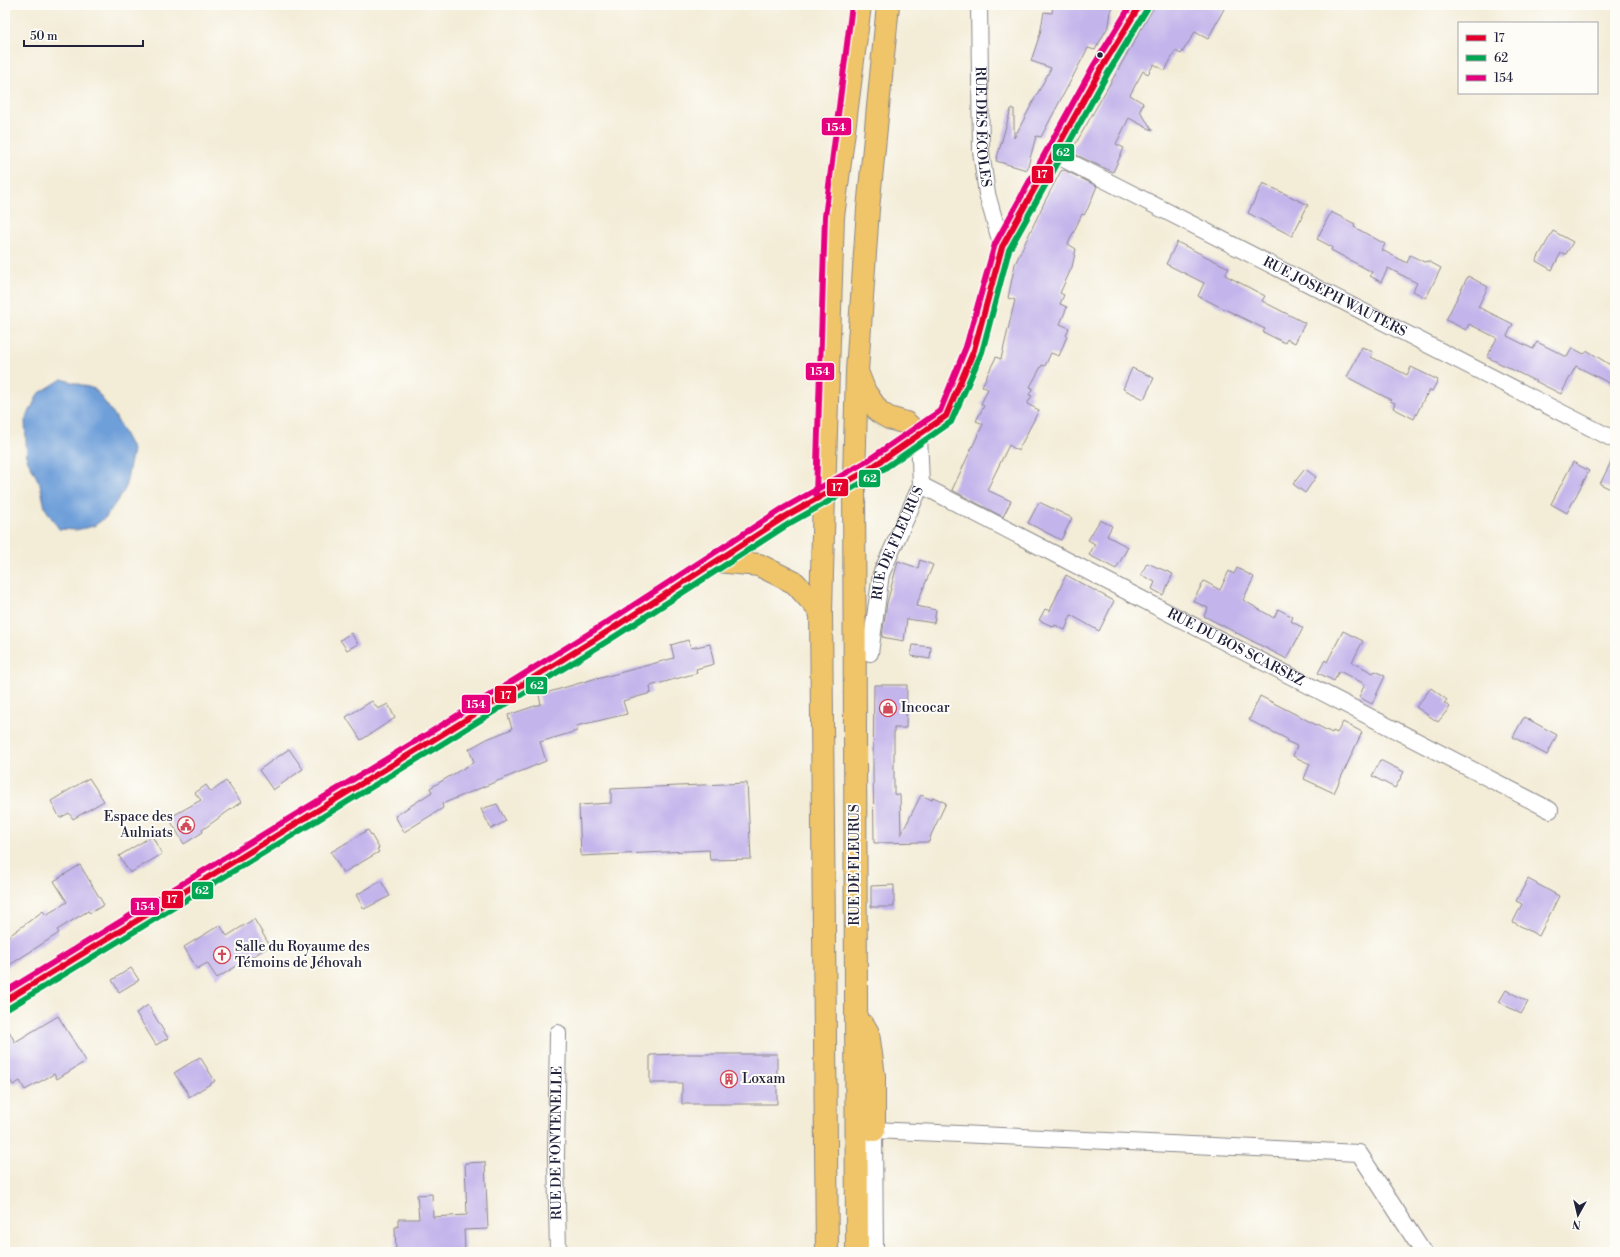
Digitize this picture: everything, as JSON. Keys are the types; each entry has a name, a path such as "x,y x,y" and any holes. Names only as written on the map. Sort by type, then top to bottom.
{"highway":[{"path":"827,1252 821,612 824,494 833,217 860,5"},
{"name":"RUE DE FLEURUS","path":"857,1252 854,478 856,371 868,209 888,5"},
{"path":"856,371 866,392 880,412 889,418 906,423 919,435"},
{"path":"717,561 759,565 796,583 821,612"},
{"path":"855,1010 868,1033 874,1076 874,1130"}],"main road":[{"path":"5,1001 432,741 786,516 854,478"}],"street":[{"name":"RUE DES ÉCOLES","path":"979,5 981,151 987,194 1002,247"},
{"path":"854,478 946,416 974,350 1002,247 1101,69 1140,5"},
{"name":"RUE JOSEPH WAUTERS","path":"1054,154 1615,440"},
{"name":"RUE DE FLEURUS","path":"870,653 881,574 921,485 919,435"},
{"name":"RUE DU BOS SCARSEZ","path":"921,485 1550,810"},
{"name":"RUE DE FONTENELLE","path":"558,1033 556,1157 558,1252"},
{"path":"875,1252 874,1130 1360,1153 1423,1252"}],"water":[{"path":"62,379 95,389 115,416 133,450 125,489 106,517 94,526 76,530 59,529 45,508 40,484 27,459 25,421 38,394"}],"building":[{"path":"1053,5 1112,5 1109,25 1095,50 1088,48 1041,137 1036,136 1027,170 996,161 1011,109 1014,109 1014,138 1051,68 1031,61 1040,34 1044,12 1052,13"},
{"path":"1155,5 1226,5 1208,39 1195,32 1181,54 1175,51 1165,71 1154,64 1148,74 1143,71 1130,95 1143,103 1140,111 1153,131 1129,118 1116,144 1124,148 1113,172 1072,153 1072,150"},
{"path":"1064,170 1097,186 1088,208 1084,215 1082,214 1068,244 1076,249 1072,267 1060,293 1064,295 1060,304 1067,307 1060,324 1069,328 1067,336 1059,356 1051,353 1045,366 1042,365 1030,387 1033,388 1029,395 1032,396 1027,404 1039,410 1018,451 1009,445 987,490 1011,501 1003,517 952,490 983,424 976,421 984,406 981,404 988,389 982,386 996,357 1001,359 1015,300 1008,298 1015,264 1045,201 1061,171"},
{"path":"1263,183 1308,205 1292,236 1248,213"},
{"path":"1331,212 1355,224 1354,227 1385,244 1382,250 1407,263 1410,255 1424,262 1428,261 1441,268 1426,298 1413,291 1417,283 1388,268 1381,282 1370,276 1372,272 1331,250 1332,247 1317,239"},
{"path":"1553,231 1573,242 1566,254 1561,253 1552,270 1536,261"},
{"path":"1177,242 1229,268 1225,275 1265,296 1262,301 1305,323 1295,343 1287,339 1285,343 1263,332 1265,329 1198,296 1204,283 1166,264"},
{"path":"1468,276 1488,287 1478,307 1513,324 1507,336 1533,349 1537,342 1567,357 1572,348 1584,354 1588,351 1615,368 1615,386 1576,366 1561,394 1487,357 1497,338 1469,324 1466,330 1446,320"},
{"path":"1362,347 1373,352 1371,357 1407,375 1411,367 1438,380 1432,391 1430,390 1427,396 1426,395 1414,419 1393,408 1395,403 1390,401 1391,400 1347,377"},
{"path":"1132,368 1154,378 1144,399 1123,389"},
{"path":"1615,454 1615,491 1600,484"},
{"path":"1573,462 1589,471 1567,513 1551,504"},
{"path":"1305,469 1316,477 1305,493 1293,484"},
{"path":"1039,502 1072,518 1061,540 1028,523"},
{"path":"1100,520 1112,526 1107,536 1128,547 1116,569 1089,555 1095,544 1088,540"},
{"path":"920,560 933,565 916,606 936,610 934,623 907,619 904,641 882,637 887,603 898,561 918,568"},
{"path":"1147,563 1173,574 1163,595 1152,589 1155,582 1141,575"},
{"path":"1237,568 1254,577 1243,600 1274,618 1278,609 1293,617 1291,621 1303,628 1287,659 1204,616 1208,608 1193,601 1204,581 1220,590 1229,571 1234,574"},
{"path":"1066,575 1114,601 1099,631 1071,615 1065,630 1039,620 1045,609 1050,611"},
{"path":"1343,631 1363,641 1352,662 1373,673 1375,671 1385,676 1372,704 1359,697 1365,684 1339,671 1334,681 1318,673 1325,660 1327,662"},
{"path":"351,633 358,644 347,650 340,640"},
{"path":"688,640 691,648 710,644 714,664 696,669 697,673 650,686 651,693 623,701 627,714 576,726 577,731 540,742 546,761 442,804 443,808 404,832 395,816 432,792 430,788 474,762 469,749 487,739 512,729 508,715 541,704 539,695 674,658 671,645"},
{"path":"913,645 931,647 930,659 911,656"},
{"path":"874,685 907,685 906,728 894,728 894,794 900,795 901,835 921,795 932,800 933,797 946,803 929,842 874,843"},
{"path":"1431,688 1447,700 1444,703 1450,707 1438,722 1416,707"},
{"path":"1260,696 1332,733 1333,731 1337,733 1343,722 1362,732 1334,793 1304,779 1310,764 1293,756 1297,746 1286,741 1287,739 1249,720"},
{"path":"372,701 378,709 388,704 395,718 361,740 346,717"},
{"path":"1524,717 1557,735 1547,755 1513,737"},
{"path":"289,749 303,769 273,790 259,770"},
{"path":"1380,760 1404,772 1395,788 1372,776"},
{"path":"89,778 104,801 73,819 69,813 60,818 51,801"},
{"path":"226,781 241,802 202,830 203,832 184,844 169,818 201,800 195,793 206,785 211,792"},
{"path":"747,783 751,859 710,860 709,850 581,856 579,805 611,803 611,789"},
{"path":"497,804 506,821 491,829 481,809"},
{"path":"368,830 379,848 377,849 379,852 343,873 331,852"},
{"path":"152,836 162,854 130,873 119,856"},
{"path":"80,865 104,905 90,913 88,911 57,930 59,933 5,968 5,939 43,911 46,915 67,902 54,881"},
{"path":"1528,879 1559,896 1539,936 1513,922 1522,904 1516,901"},
{"path":"381,881 390,896 364,909 356,895"},
{"path":"894,885 894,907 871,907 871,886"},
{"name":"Salle du Royaume des Témoins de Jéhovah","path":"254,919 270,946 217,978 207,963 197,969 184,947 220,925 227,936"},
{"path":"131,968 139,980 119,992 112,980"},
{"path":"1506,990 1528,1002 1521,1014 1499,1002"},
{"path":"148,1005 168,1038 156,1045 136,1013"},
{"path":"58,1016 86,1061 57,1079 54,1074 25,1090 20,1081 13,1085 5,1071 5,1024 15,1042"},
{"name":"Loxam","path":"777,1054 777,1104 682,1104 682,1083 650,1083 650,1055"},
{"path":"200,1057 215,1081 189,1097 188,1093 174,1073"},
{"path":"485,1162 488,1229 464,1230 465,1250 396,1252 395,1227 398,1227 398,1219 419,1219 417,1195 432,1194 433,1217 467,1215 465,1163"}],"transit line":[{"name":"154","path":"816,494 825,217 852,5"},
{"name":"154","path":"5,992 434,730 606,623 782,509 864,463 940,411 966,347 995,244 1094,65 1131,5"},
{"name":"17","path":"5,1001 438,737 610,630 786,516 868,470 946,416 974,350 1002,247 1101,69 1140,5"},
{"name":"62","path":"9,1008 442,744 614,637 790,523 872,477 951,422 982,352 1009,250 1108,73 1147,9"}],"place":[{"name":"Incocar","path":"888,708"},
{"name":"Espace des Aulniats","path":"186,825"},
{"name":"Salle du Royaume des Témoins de Jéhovah","path":"222,955"},
{"name":"Loxam","path":"729,1079"}]}
